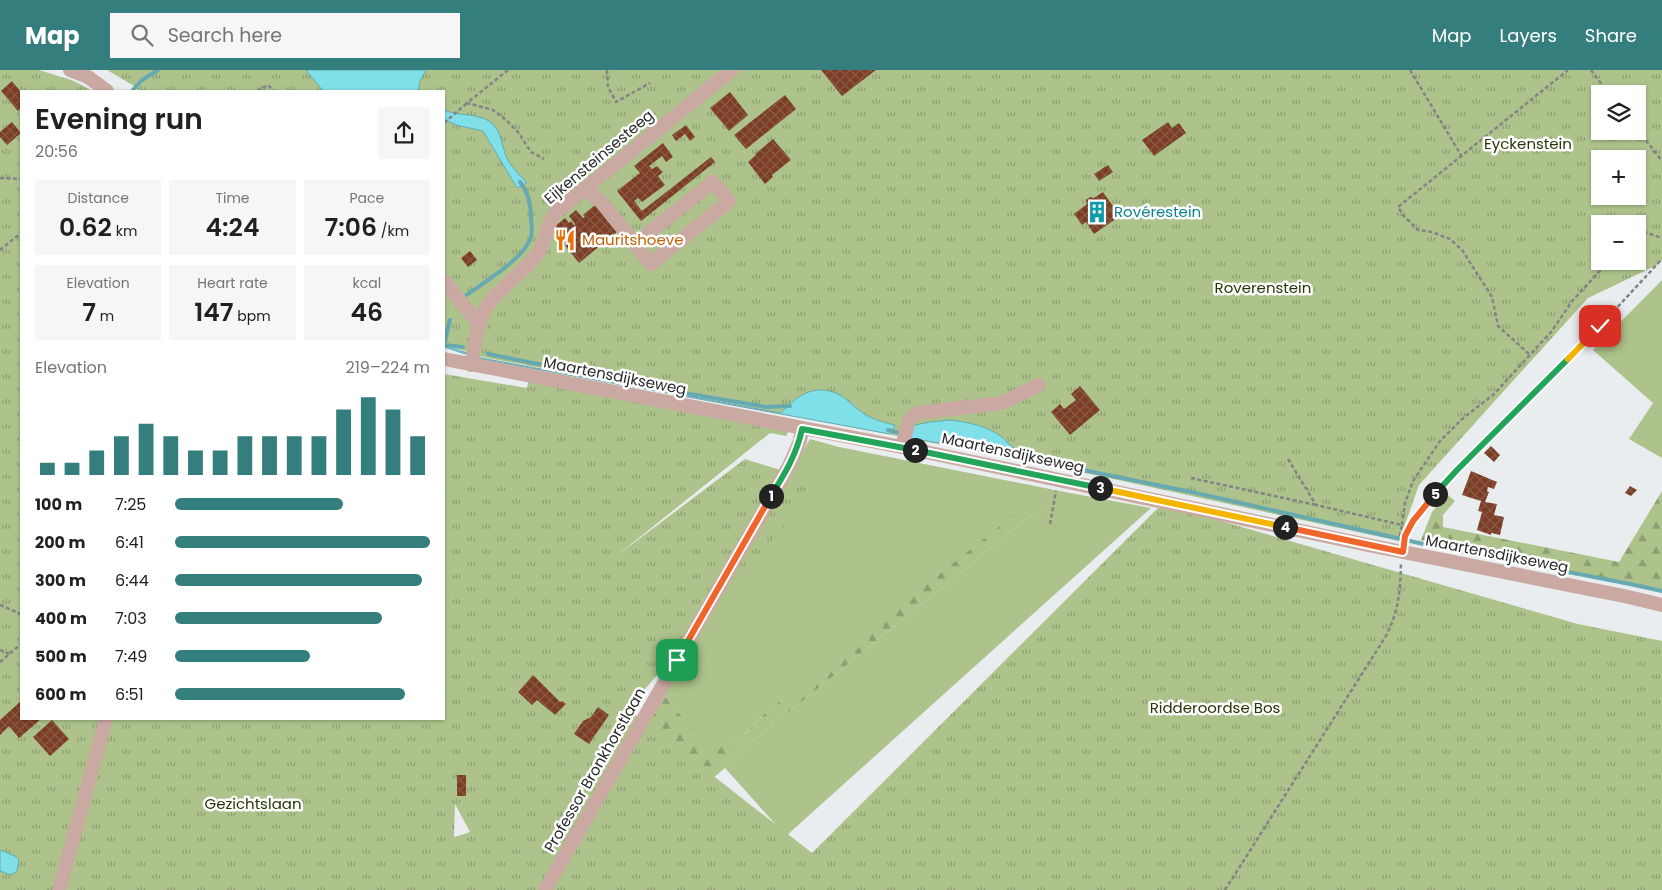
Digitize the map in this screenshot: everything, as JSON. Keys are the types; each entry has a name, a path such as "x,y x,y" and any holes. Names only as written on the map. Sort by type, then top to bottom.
{"street":[{"path":"70,70 88,76 106,90"},
{"name":"Eijkensteinsesteeg","path":"471,365 482,314 494,298 538,253 551,219 556,212 732,70"},
{"path":"585,188 602,203 635,244 652,264 729,201 713,182 635,244"},
{"path":"445,282 480,325"},
{"name":"Maartensdijkseweg","path":"445,359 902,447 1402,556 1615,594 1662,605"},
{"path":"902,447 909,420 917,412 1002,403 1039,385"},
{"name":"Professor Bronkhorstlaan","path":"545,890 789,466 800,441 802,429"},
{"path":"58,890 106,720"}],"path":[{"path":"445,121 508,70"},
{"path":"607,70 608,87 616,102 650,83"},
{"path":"1410,70 1461,155"},
{"path":"1591,70 1603,85"},
{"path":"1529,354 1498,326 1492,297 1462,250 1450,239 1432,232 1418,230 1398,207 1565,71"},
{"path":"259,90 268,85 273,90"},
{"path":"467,103 493,110 518,132 530,152 544,159"},
{"path":"1646,140 1662,161"},
{"path":"0,178 20,179"},
{"path":"1646,232 1662,238"},
{"path":"0,250 20,234"},
{"path":"1225,890 1386,636 1398,605 1405,536 1413,521 1457,470 1563,365 1662,259"},
{"path":"1400,533 1405,503 1413,481 1440,441 1461,420 1494,394 1551,332 1573,300 1601,270"},
{"path":"1288,460 1316,505"},
{"path":"1191,478 1402,525"},
{"path":"1050,524 1056,496 1056,486"},
{"path":"0,605 20,614"},
{"path":"0,662 20,645"},
{"path":"0,650 9,654"}],"green space":[{"name":"Ridderoordse Bos","path":"0,70 39,70 74,81 91,90 20,90 20,720 445,720 445,374 527,388 530,371 795,421 786,436 770,433 615,557 745,459 821,483 628,709 812,853 1162,504 1578,624 1662,641 1662,890 0,890","holes":["455,804 470,832 454,836"]},
{"path":"107,70 1662,70 1662,260 1657,265 1588,298 1419,485 1399,541 1095,475 735,404 482,357 445,344 445,90 138,90"},
{"path":"1662,280 1662,458 1629,439 1653,403 1593,350"},
{"path":"810,439 839,447 1151,508 786,836 725,768 741,751 1046,503 763,715 736,743 709,750 662,693"},
{"path":"1662,491 1662,592 1421,540 1432,512 1447,494 1455,501 1443,515 1443,527 1619,562"},
{"path":"1035,498 1046,503 741,751 725,768 578,890 547,890 662,693 709,749 736,743 763,715"}],"water":[{"path":"306,70 426,70 418,90 322,90"},
{"path":"445,110 484,118 494,125 499,134 506,157 527,183 517,188 483,131 456,125 445,120"},
{"path":"445,345 481,358 781,413 793,401 806,393 821,390 829,391 842,396 869,417 895,425 890,434 481,359 445,347"},
{"path":"950,420 984,427 1002,437 1026,457 908,438 909,429 915,425"},
{"path":"0,850 15,856 19,860 17,871 11,875 0,871"}],"building":[{"path":"821,70 876,70 842,96"},
{"path":"12,81 20,91 20,109 18,111 1,91"},
{"path":"730,92 748,115 729,131 710,108"},
{"path":"785,95 796,109 746,149 734,135"},
{"path":"12,122 20,134 7,145 0,137 0,132"},
{"path":"1168,122 1172,128 1179,123 1186,133 1154,156 1142,140"},
{"path":"686,125 695,137 690,141 685,134 676,141 672,135"},
{"path":"773,139 791,160 772,175 773,177 765,184 748,162"},
{"path":"663,143 673,157 666,162 662,156 649,166 652,169 657,166 663,172 658,176 665,185 642,202 638,198 634,201 642,211 711,157 715,162 641,221 617,191 640,173 634,166"},
{"path":"1108,165 1113,172 1099,181 1094,174"},
{"name":"Rovérestein","path":"1103,192 1120,216 1094,234 1086,222 1082,225 1074,214 1087,204 1086,200 1090,197 1094,198"},
{"path":"596,204 618,231 579,263 552,229 565,218 574,225 569,216 576,210 583,218 585,217 583,215"},
{"path":"470,251 477,260 468,267 461,258"},
{"path":"1080,386 1100,410 1070,435 1051,412 1060,404 1064,409 1076,400 1071,394"},
{"path":"1491,446 1500,455 1494,462 1484,453"},
{"path":"1471,471 1497,482 1494,489 1488,487 1487,491 1489,492 1485,502 1497,504 1494,515 1504,517 1500,535 1491,533 1491,535 1477,530 1482,512 1478,511 1481,501 1462,495"},
{"path":"1630,486 1637,490 1631,496 1625,493"},
{"path":"533,675 560,702 562,701 566,704 555,715 537,700 532,705 518,692"},
{"path":"20,702 20,720 40,720 19,738 9,726 0,735 0,720"},
{"path":"598,707 609,715 589,744 574,734 583,721 591,717"},
{"path":"52,720 69,739 50,756 33,737"},
{"path":"457,775 466,775 466,796 457,796"}],"waterway":[{"path":"133,90 142,80 158,70"},
{"path":"465,296 512,262 527,245 531,237 530,204 526,190 520,182"},
{"path":"445,341 450,320"},
{"path":"445,345 463,347"},
{"path":"488,354 690,394 767,407 790,406"},
{"path":"888,430 903,434"},
{"path":"1022,455 1034,460 1196,493 1428,545 1662,591"}],"place":[{"name":"Rovérestein","path":"1097,212"},
{"name":"Mauritshoeve","path":"565,240"}],"route":[{"path":"677,660 789,466 800,441 802,429 902,447 1088,485 1403,552 1405,536 1413,521 1433,497 1457,470 1600,326"}],"park label":[{"name":"Eyckenstein","path":"1528,144"},
{"name":"Roverenstein","path":"1263,288"},
{"name":"Gezichtslaan","path":"253,804"}]}
